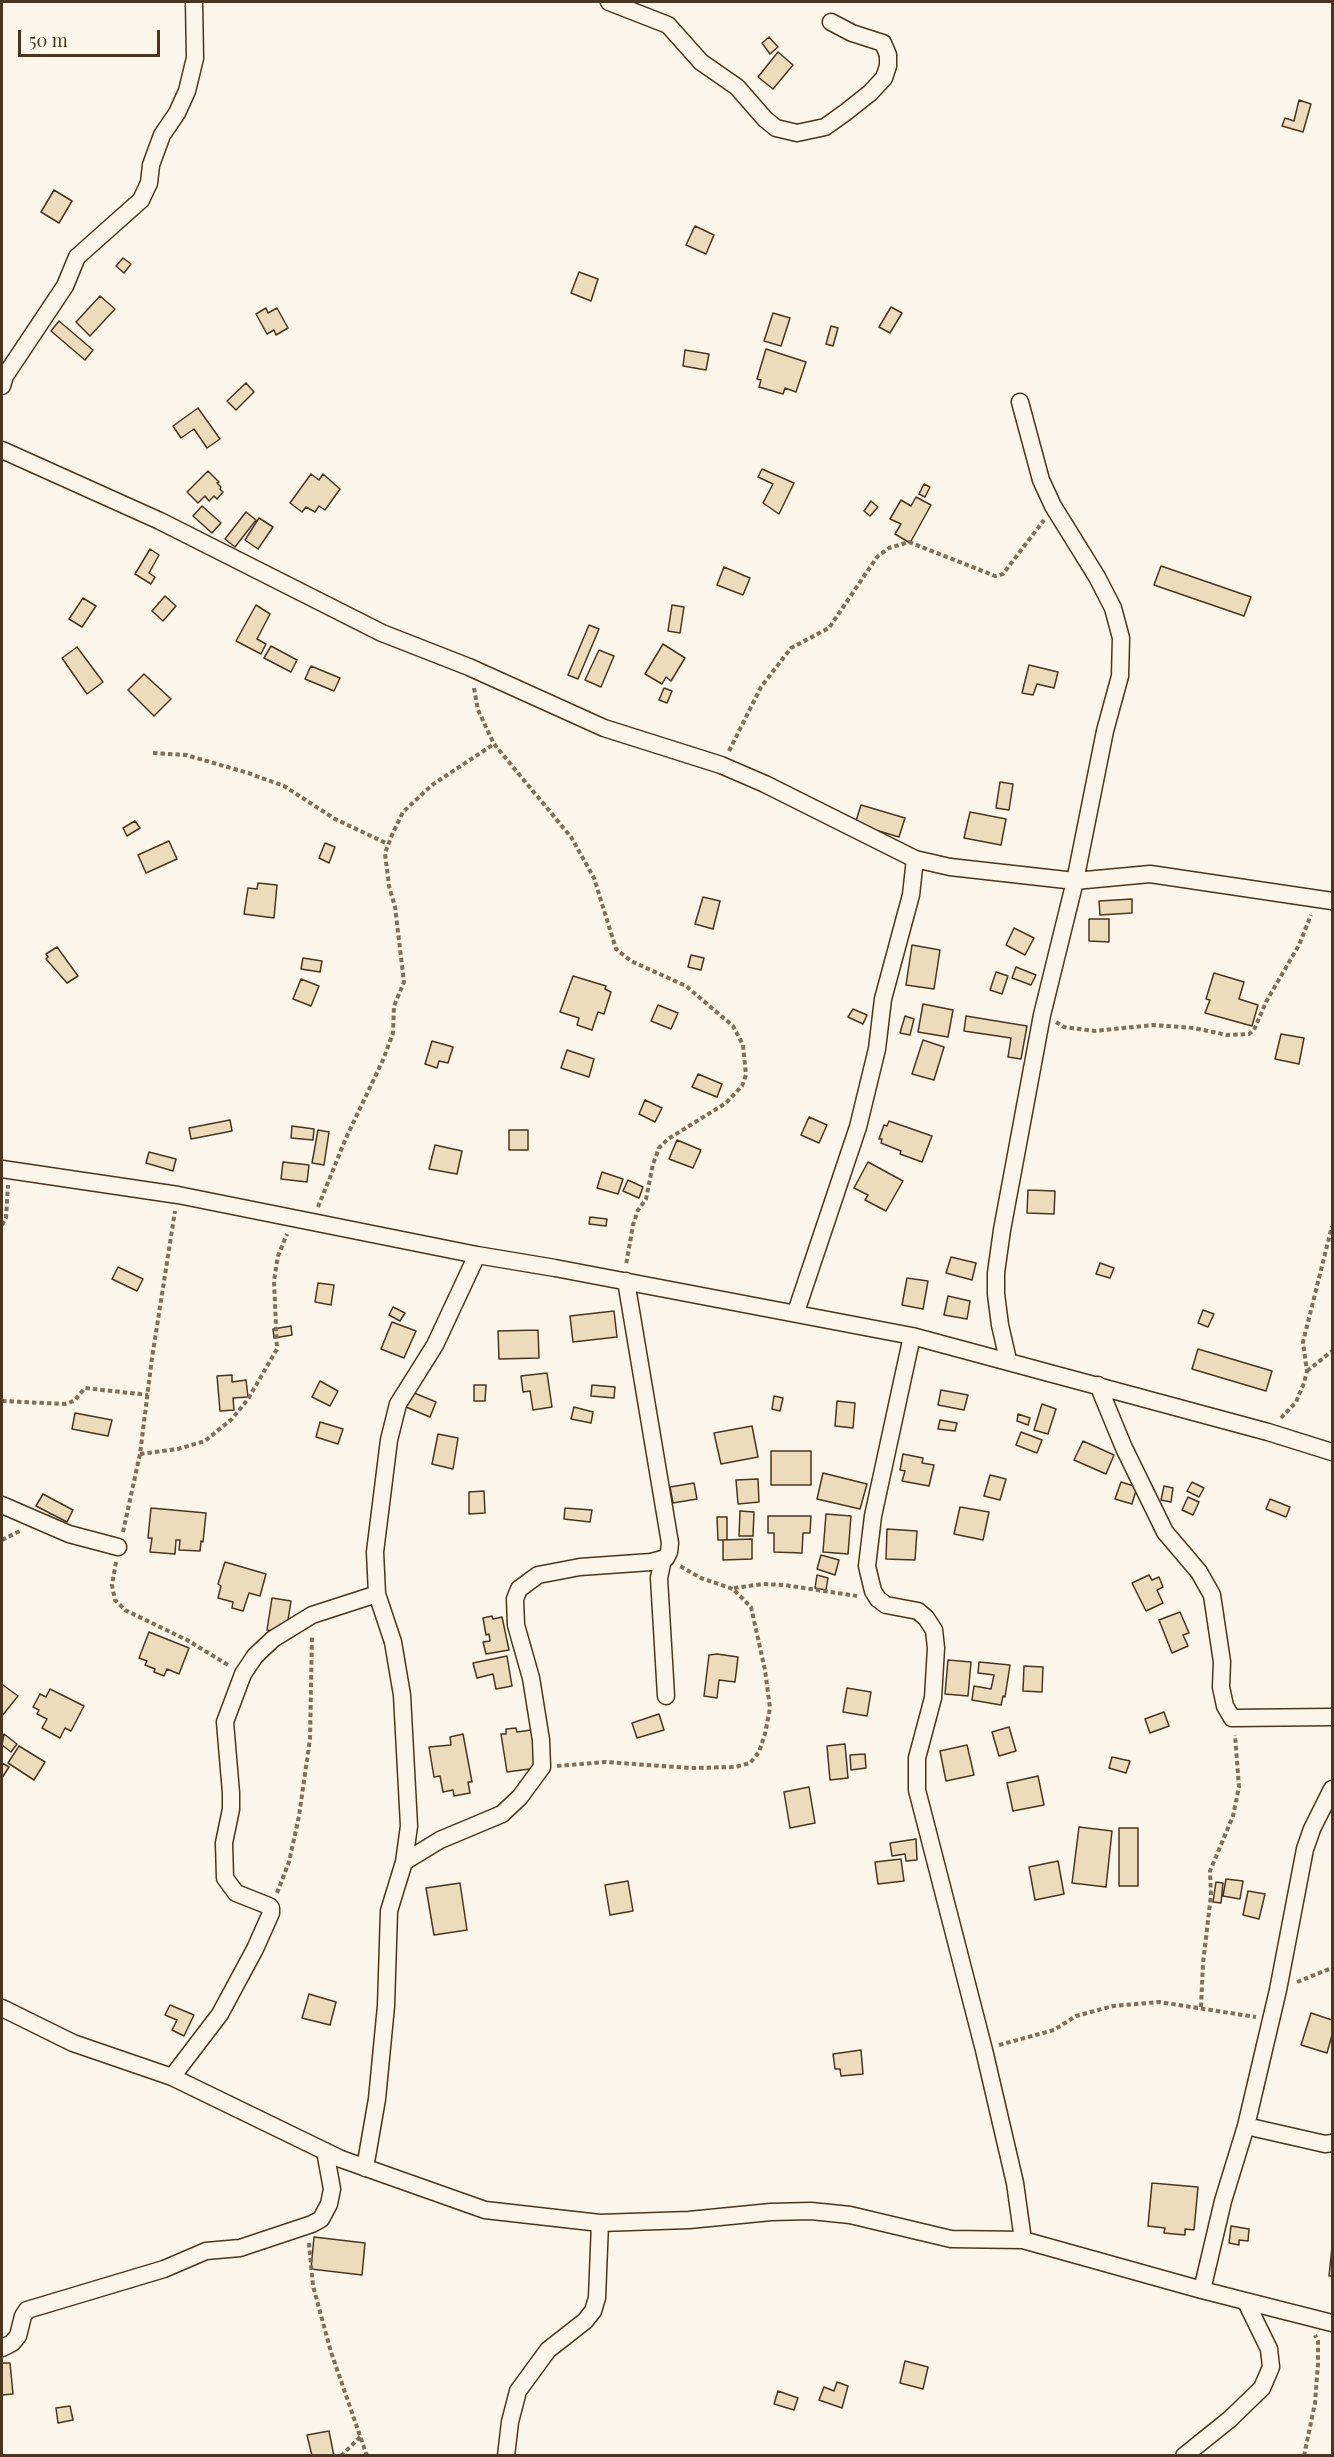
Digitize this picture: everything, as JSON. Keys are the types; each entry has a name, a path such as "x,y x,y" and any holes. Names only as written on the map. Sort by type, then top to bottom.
{"street":[{"path":"2,386 5,376 64,286 77,257 141,200 149,183 151,165 162,135 177,113 187,92 195,58 194,2"},
{"path":"609,2 668,25 701,62 737,87 765,119 776,128 797,133 825,126 846,112 877,86 884,78 888,66 888,55 883,43 852,33 831,22"},
{"path":"1008,1360 1000,1325 996,1273 1042,1015 1075,881 1105,731 1120,676 1121,638 1108,598 1053,506 1041,480 1020,402"},
{"path":"3,446 160,521 382,633 469,667 604,728 721,765 765,784 915,860 950,867 1075,881 1150,874 1325,899"},
{"path":"796,1312 858,1127 877,1049 883,999 911,895 915,860"},
{"path":"5,1169 178,1195 477,1255 796,1312 912,1336 1008,1360 1332,1452"},
{"path":"365,2168 377,2099 385,2018 389,1911 404,1862 409,1826 402,1695 393,1642 377,1594 375,1552 389,1440 398,1404 435,1345 477,1255"},
{"path":"624,1281 670,1543 659,1578 666,1696"},
{"path":"912,1336 873,1516 867,1566 873,1590 878,1599 886,1605 918,1611 934,1630 936,1648 933,1698 917,1758 917,1790 984,2050 1015,2183 1023,2240"},
{"path":"1098,1385 1124,1448 1165,1532 1199,1572 1212,1595 1222,1662 1223,1697 1232,1718 1332,1717"},
{"path":"2,1505 69,1534 118,1546"},
{"path":"404,1862 440,1840 502,1814 520,1797 542,1767 541,1740 531,1678 516,1625 515,1599 519,1589 538,1575 580,1567 664,1558"},
{"path":"172,2077 220,2014 255,1950 271,1913 271,1908 236,1893 225,1878 224,1843 231,1809 231,1793 225,1722 243,1674 255,1656 273,1639 312,1615 377,1594"},
{"path":"1202,2290 1222,2201 1246,2126 1278,1990 1305,1849 1312,1829 1332,1789"},
{"path":"2,2008 73,2043 172,2077 365,2168 485,2210 600,2223 689,2220 771,2212 811,2211 850,2216 951,2239 1023,2240 1246,2302 1332,2323"},
{"path":"1246,2126 1317,2142 1332,2143"},
{"path":"2,2348 16,2339 20,2332 24,2312 33,2308 164,2269 206,2251 240,2248 321,2219 329,2204 332,2189 325,2151"},
{"path":"506,2456 510,2422 518,2391 548,2350 585,2321 593,2311 597,2298 600,2223"},
{"path":"1184,2456 1262,2388 1271,2367 1269,2349 1246,2302"}],"path":[{"path":"721,765 761,687 790,648 829,628 854,594 876,557 889,548 909,542 995,576 1003,573 1011,564 1053,506"},
{"path":"469,667 478,710 494,744 571,837 594,878 616,949 631,961 686,986 733,1026 743,1045 746,1075 742,1086 726,1103 668,1139 659,1148 653,1164 646,1199 638,1210 633,1225 624,1281"},
{"path":"140,1454 178,1449 205,1441 232,1419 248,1399 276,1349 274,1281 278,1256 285,1237 305,1220 346,1138 393,1033 394,1006 404,982 395,907 389,885 385,853 388,844 403,812 432,785 494,744"},
{"path":"153,753 186,755 249,773 284,786 335,819 388,844"},
{"path":"1042,1015 1064,1026 1095,1031 1153,1025 1194,1028 1227,1035 1249,1034 1254,1030 1266,1002 1325,899"},
{"path":"2,1224 6,1218 5,1169"},
{"path":"178,1195 152,1358 140,1454 126,1523 118,1546 112,1585 115,1600 125,1610 187,1640 243,1674"},
{"path":"1268,1432 1296,1401 1305,1383 1307,1371 1303,1342 1332,1226"},
{"path":"1307,1371 1332,1351"},
{"path":"2,1401 65,1404 74,1401 85,1388 148,1395"},
{"path":"664,1558 701,1578 733,1588 763,1584 784,1585 878,1599"},
{"path":"542,1767 605,1762 691,1768 735,1767 750,1763 759,1752 770,1708 751,1607 733,1588"},
{"path":"271,1908 289,1862 301,1805 310,1738 312,1615"},
{"path":"1201,2007 1203,1963 1211,1895 1210,1871 1233,1816 1239,1787 1238,1747 1232,1718"},
{"path":"1278,1990 1332,1968"},
{"path":"984,2050 1054,2030 1076,2016 1113,2006 1160,2002 1270,2019"},
{"path":"312,2224 309,2257 313,2286 331,2352 367,2456"},
{"path":"1304,2456 1315,2403 1318,2364 1318,2341 1307,2318"},
{"path":"341,2456 361,2436"}],"building":[{"path":"769,37 778,47 770,54 762,43"},
{"path":"778,52 793,65 773,89 758,77"},
{"path":"1299,100 1311,104 1303,132 1282,126 1285,118 1294,121"},
{"path":"54,190 72,201 59,223 41,212"},
{"path":"695,226 714,235 706,254 686,245"},
{"path":"123,258 131,264 124,273 116,266"},
{"path":"579,272 598,279 591,301 571,293"},
{"path":"100,296 115,309 90,336 76,322"},
{"path":"891,307 902,313 890,333 879,327"},
{"path":"266,308 268,313 277,308 288,328 276,335 274,330 267,334 256,314"},
{"path":"773,313 790,318 781,346 764,341"},
{"path":"59,321 93,350 85,360 51,331"},
{"path":"831,326 838,328 833,346 826,344"},
{"path":"766,349 806,362 796,392 785,388 783,394 759,387 761,380 757,379"},
{"path":"685,350 709,354 706,370 683,366"},
{"path":"246,383 254,392 236,410 227,401"},
{"path":"198,408 220,439 207,448 194,429 181,438 173,426"},
{"path":"762,469 794,483 779,514 763,503 773,484 758,477"},
{"path":"208,471 219,482 217,483 223,492 217,499 214,496 209,501 205,496 198,503 187,492"},
{"path":"311,474 319,480 323,474 340,489 325,510 319,506 315,512 306,507 302,512 290,503"},
{"path":"924,484 930,487 925,497 919,494"},
{"path":"916,497 931,505 910,543 895,534 901,524 890,519 901,500 911,506"},
{"path":"871,501 878,507 870,516 864,511"},
{"path":"202,506 221,523 212,533 193,516"},
{"path":"246,512 256,520 235,547 225,539"},
{"path":"259,518 273,527 258,549 245,540"},
{"path":"150,549 159,555 149,573 155,577 151,584 135,574"},
{"path":"1161,566 1251,597 1244,616 1154,585"},
{"path":"724,567 750,578 743,595 717,585"},
{"path":"165,596 176,606 163,621 152,611"},
{"path":"83,598 96,606 82,627 69,619"},
{"path":"256,605 270,614 257,639 266,644 261,654 236,641"},
{"path":"672,605 684,607 680,633 668,631"},
{"path":"589,625 599,629 578,679 568,675"},
{"path":"663,644 685,658 671,681 666,677 662,684 645,674"},
{"path":"271,646 297,660 291,672 264,658"},
{"path":"77,647 103,682 87,694 62,658"},
{"path":"599,650 614,656 601,687 585,680"},
{"path":"1029,665 1058,672 1054,688 1037,684 1033,695 1022,693"},
{"path":"311,666 340,678 334,691 305,679"},
{"path":"144,674 171,699 154,716 128,690"},
{"path":"664,688 672,691 667,703 659,700"},
{"path":"1000,782 1013,784 1009,810 996,808"},
{"path":"861,805 905,818 899,837 855,824"},
{"path":"970,812 1006,819 1001,845 964,838"},
{"path":"135,821 140,828 127,836 123,828"},
{"path":"169,841 177,859 146,873 138,855"},
{"path":"325,843 335,847 329,863 319,858"},
{"path":"258,883 277,885 274,918 244,914 248,888 257,889"},
{"path":"703,897 720,901 713,929 695,924"},
{"path":"1132,899 1132,913 1100,915 1099,901"},
{"path":"1089,919 1109,919 1109,942 1089,941"},
{"path":"1014,928 1034,938 1025,955 1006,945"},
{"path":"912,945 940,950 934,989 906,985"},
{"path":"57,947 78,976 67,983 46,959 48,957 46,954"},
{"path":"691,955 704,958 701,970 688,967"},
{"path":"303,958 322,961 320,972 301,969"},
{"path":"1016,967 1036,975 1031,985 1012,978"},
{"path":"996,972 1008,976 1002,994 990,990"},
{"path":"1214,973 1244,982 1239,999 1258,1005 1252,1026 1205,1013 1210,1000 1206,999"},
{"path":"573,976 606,986 605,989 611,992 604,1014 598,1012 592,1030 577,1025 579,1018 560,1012"},
{"path":"301,979 319,986 311,1006 293,999"},
{"path":"923,1004 953,1010 948,1037 918,1032"},
{"path":"658,1005 678,1013 671,1029 651,1021"},
{"path":"853,1009 867,1015 863,1024 848,1017"},
{"path":"905,1016 914,1019 910,1035 900,1033"},
{"path":"966,1016 1027,1026 1021,1059 1008,1057 1011,1038 964,1031"},
{"path":"1281,1034 1304,1038 1299,1064 1275,1059"},
{"path":"923,1040 944,1047 934,1080 912,1074"},
{"path":"432,1041 453,1047 448,1063 439,1061 437,1068 425,1064"},
{"path":"567,1050 594,1059 589,1077 561,1068"},
{"path":"698,1074 722,1084 717,1097 692,1087"},
{"path":"645,1100 662,1108 655,1122 639,1114"},
{"path":"809,1117 827,1125 819,1143 801,1135"},
{"path":"230,1120 232,1131 191,1139 189,1128"},
{"path":"889,1121 932,1136 922,1162 900,1154 901,1151 881,1143 882,1139 879,1139 884,1125 887,1126"},
{"path":"292,1126 314,1129 313,1140 291,1138"},
{"path":"318,1130 329,1132 324,1165 312,1163"},
{"path":"509,1130 528,1130 528,1150 509,1150"},
{"path":"677,1140 701,1150 693,1168 669,1159"},
{"path":"435,1145 462,1151 457,1174 429,1169"},
{"path":"149,1152 176,1159 173,1171 146,1163"},
{"path":"283,1162 309,1165 307,1182 281,1179"},
{"path":"868,1162 903,1181 886,1211 865,1200 868,1195 854,1188"},
{"path":"602,1172 623,1179 618,1194 597,1188"},
{"path":"628,1180 643,1187 639,1198 623,1191"},
{"path":"1028,1190 1055,1191 1054,1214 1027,1213"},
{"path":"590,1217 607,1219 606,1226 589,1224"},
{"path":"951,1257 976,1263 972,1280 946,1273"},
{"path":"1100,1263 1114,1268 1110,1278 1096,1274"},
{"path":"118,1267 143,1279 137,1291 112,1279"},
{"path":"907,1278 928,1281 923,1309 902,1305"},
{"path":"318,1283 334,1285 331,1305 315,1302"},
{"path":"948,1296 970,1301 967,1319 944,1315"},
{"path":"393,1307 405,1313 400,1321 389,1315"},
{"path":"1203,1310 1214,1314 1208,1327 1198,1323"},
{"path":"614,1311 617,1337 573,1342 570,1316"},
{"path":"392,1322 416,1331 404,1358 381,1349"},
{"path":"291,1326 292,1335 274,1338 273,1329"},
{"path":"538,1330 539,1358 499,1359 498,1331"},
{"path":"1198,1349 1272,1371 1266,1391 1192,1369"},
{"path":"547,1373 552,1407 533,1410 530,1391 523,1392 521,1376"},
{"path":"232,1375 232,1382 246,1380 248,1397 233,1398 234,1410 220,1411 217,1376"},
{"path":"320,1381 338,1391 330,1406 312,1397"},
{"path":"474,1385 486,1385 485,1401 474,1401"},
{"path":"592,1385 615,1387 614,1398 591,1396"},
{"path":"941,1390 968,1395 964,1410 938,1405"},
{"path":"412,1392 436,1402 430,1417 406,1407"},
{"path":"774,1396 783,1398 780,1411 772,1409"},
{"path":"837,1401 855,1403 853,1428 835,1426"},
{"path":"1042,1404 1056,1409 1048,1434 1034,1430"},
{"path":"574,1407 593,1412 591,1423 571,1419"},
{"path":"75,1413 112,1420 108,1436 72,1429"},
{"path":"1018,1414 1030,1418 1028,1425 1017,1421"},
{"path":"940,1420 957,1423 955,1431 938,1429"},
{"path":"320,1422 343,1429 338,1444 316,1437"},
{"path":"752,1426 758,1457 721,1464 714,1433"},
{"path":"1021,1432 1042,1440 1037,1453 1016,1445"},
{"path":"438,1434 458,1438 453,1469 432,1464"},
{"path":"1083,1441 1114,1455 1106,1474 1074,1460"},
{"path":"771,1451 811,1451 811,1485 771,1485"},
{"path":"903,1454 923,1458 922,1463 934,1465 929,1486 902,1481 905,1471 900,1470"},
{"path":"823,1473 867,1484 860,1509 817,1499"},
{"path":"990,1475 1006,1479 1000,1500 984,1496"},
{"path":"758,1479 759,1502 738,1504 736,1480"},
{"path":"1121,1482 1137,1487 1132,1504 1115,1499"},
{"path":"1192,1482 1204,1488 1199,1497 1187,1491"},
{"path":"694,1483 697,1499 673,1503 670,1487"},
{"path":"1164,1486 1173,1488 1171,1502 1161,1500"},
{"path":"484,1491 485,1513 469,1514 469,1492"},
{"path":"43,1494 73,1510 67,1522 36,1506"},
{"path":"1188,1497 1199,1502 1193,1515 1182,1510"},
{"path":"1270,1499 1290,1507 1286,1517 1266,1509"},
{"path":"960,1507 989,1512 983,1540 954,1534"},
{"path":"151,1508 206,1513 200,1551 179,1550 180,1540 176,1540 175,1554 150,1552 152,1538 148,1538"},
{"path":"565,1508 592,1510 590,1522 564,1519"},
{"path":"740,1511 754,1512 753,1536 739,1536"},
{"path":"826,1514 851,1516 848,1554 823,1552"},
{"path":"768,1516 811,1516 810,1533 803,1533 802,1553 774,1552 774,1533 768,1533"},
{"path":"717,1517 727,1517 727,1540 718,1540"},
{"path":"887,1529 917,1531 915,1560 886,1559"},
{"path":"752,1539 752,1559 723,1560 723,1540"},
{"path":"821,1555 839,1560 835,1575 817,1569"},
{"path":"225,1562 266,1574 260,1596 249,1593 243,1611 232,1608 233,1602 218,1598 221,1586 218,1584"},
{"path":"817,1575 828,1578 826,1590 815,1588"},
{"path":"1149,1575 1152,1580 1159,1577 1163,1587 1157,1590 1163,1603 1146,1611 1132,1583"},
{"path":"272,1598 291,1601 286,1633 267,1630"},
{"path":"1180,1612 1189,1633 1183,1635 1188,1646 1172,1653 1159,1620"},
{"path":"492,1616 493,1619 502,1617 509,1650 486,1654 483,1642 490,1641 489,1634 486,1635 483,1618"},
{"path":"149,1632 189,1648 179,1674 167,1669 164,1676 154,1672 155,1669 145,1665 147,1661 139,1658"},
{"path":"709,1655 738,1657 735,1682 719,1680 717,1698 704,1696"},
{"path":"507,1656 512,1686 496,1689 493,1674 477,1678 473,1663"},
{"path":"948,1660 971,1662 968,1696 945,1694"},
{"path":"979,1662 1010,1665 1005,1697 1003,1696 1001,1705 972,1700 974,1686 991,1689 994,1675 978,1673"},
{"path":"1024,1666 1043,1667 1042,1692 1023,1691"},
{"path":"2,1686 18,1696 2,1716"},
{"path":"847,1688 871,1692 867,1716 843,1712"},
{"path":"50,1689 84,1706 71,1731 65,1728 60,1738 42,1728 47,1719 37,1714 39,1710 33,1707 40,1694 46,1697"},
{"path":"1164,1712 1169,1726 1150,1733 1145,1719"},
{"path":"659,1714 664,1730 637,1738 632,1723"},
{"path":"1009,1727 1016,1751 999,1756 992,1732"},
{"path":"516,1728 517,1732 531,1730 537,1768 507,1772 501,1734 506,1734 506,1729"},
{"path":"4,1734 17,1744 11,1752 2,1745"},
{"path":"463,1734 472,1782 468,1782 470,1793 454,1796 453,1790 443,1792 440,1776 434,1777 429,1747 451,1745 450,1737"},
{"path":"845,1744 848,1778 830,1780 827,1746"},
{"path":"967,1745 974,1775 946,1781 940,1751"},
{"path":"19,1746 45,1762 34,1780 8,1763"},
{"path":"865,1754 866,1768 851,1770 850,1755"},
{"path":"1112,1757 1130,1761 1126,1773 1109,1768"},
{"path":"2,1763 9,1767 2,1778"},
{"path":"1038,1776 1044,1805 1013,1811 1007,1783"},
{"path":"809,1787 815,1823 790,1828 784,1792"},
{"path":"1079,1827 1112,1831 1106,1887 1072,1883"},
{"path":"1119,1828 1138,1828 1138,1886 1119,1886"},
{"path":"916,1839 917,1860 906,1861 905,1854 892,1856 890,1843"},
{"path":"901,1859 904,1881 878,1884 875,1862"},
{"path":"1058,1861 1064,1894 1035,1900 1029,1867"},
{"path":"1226,1879 1243,1881 1240,1899 1223,1896"},
{"path":"628,1881 633,1911 610,1915 605,1885"},
{"path":"1216,1882 1223,1883 1221,1903 1213,1902"},
{"path":"460,1883 467,1930 434,1935 426,1888"},
{"path":"1248,1891 1265,1894 1259,1919 1243,1915"},
{"path":"309,1994 336,2002 330,2025 302,2018"},
{"path":"170,2005 194,2015 184,2036 172,2030 177,2020 165,2015"},
{"path":"1311,2013 1332,2020 1332,2035 1327,2053 1301,2045"},
{"path":"861,2050 863,2074 841,2076 840,2069 835,2069 833,2054"},
{"path":"1152,2183 1198,2187 1194,2230 1185,2229 1185,2235 1164,2233 1165,2228 1148,2226"},
{"path":"1231,2226 1249,2229 1248,2241 1239,2240 1239,2245 1229,2243"},
{"path":"314,2237 365,2243 362,2275 311,2269"},
{"path":"1332,2247 1332,2276 1329,2276"},
{"path":"905,2361 928,2367 923,2389 900,2383"},
{"path":"2,2363 10,2363 13,2394 2,2395"},
{"path":"837,2382 848,2386 842,2408 819,2400 824,2387 834,2391"},
{"path":"778,2391 798,2398 794,2410 774,2404"},
{"path":"70,2406 73,2420 58,2423 56,2408"},
{"path":"329,2431 334,2456 312,2456 307,2435"}]}
